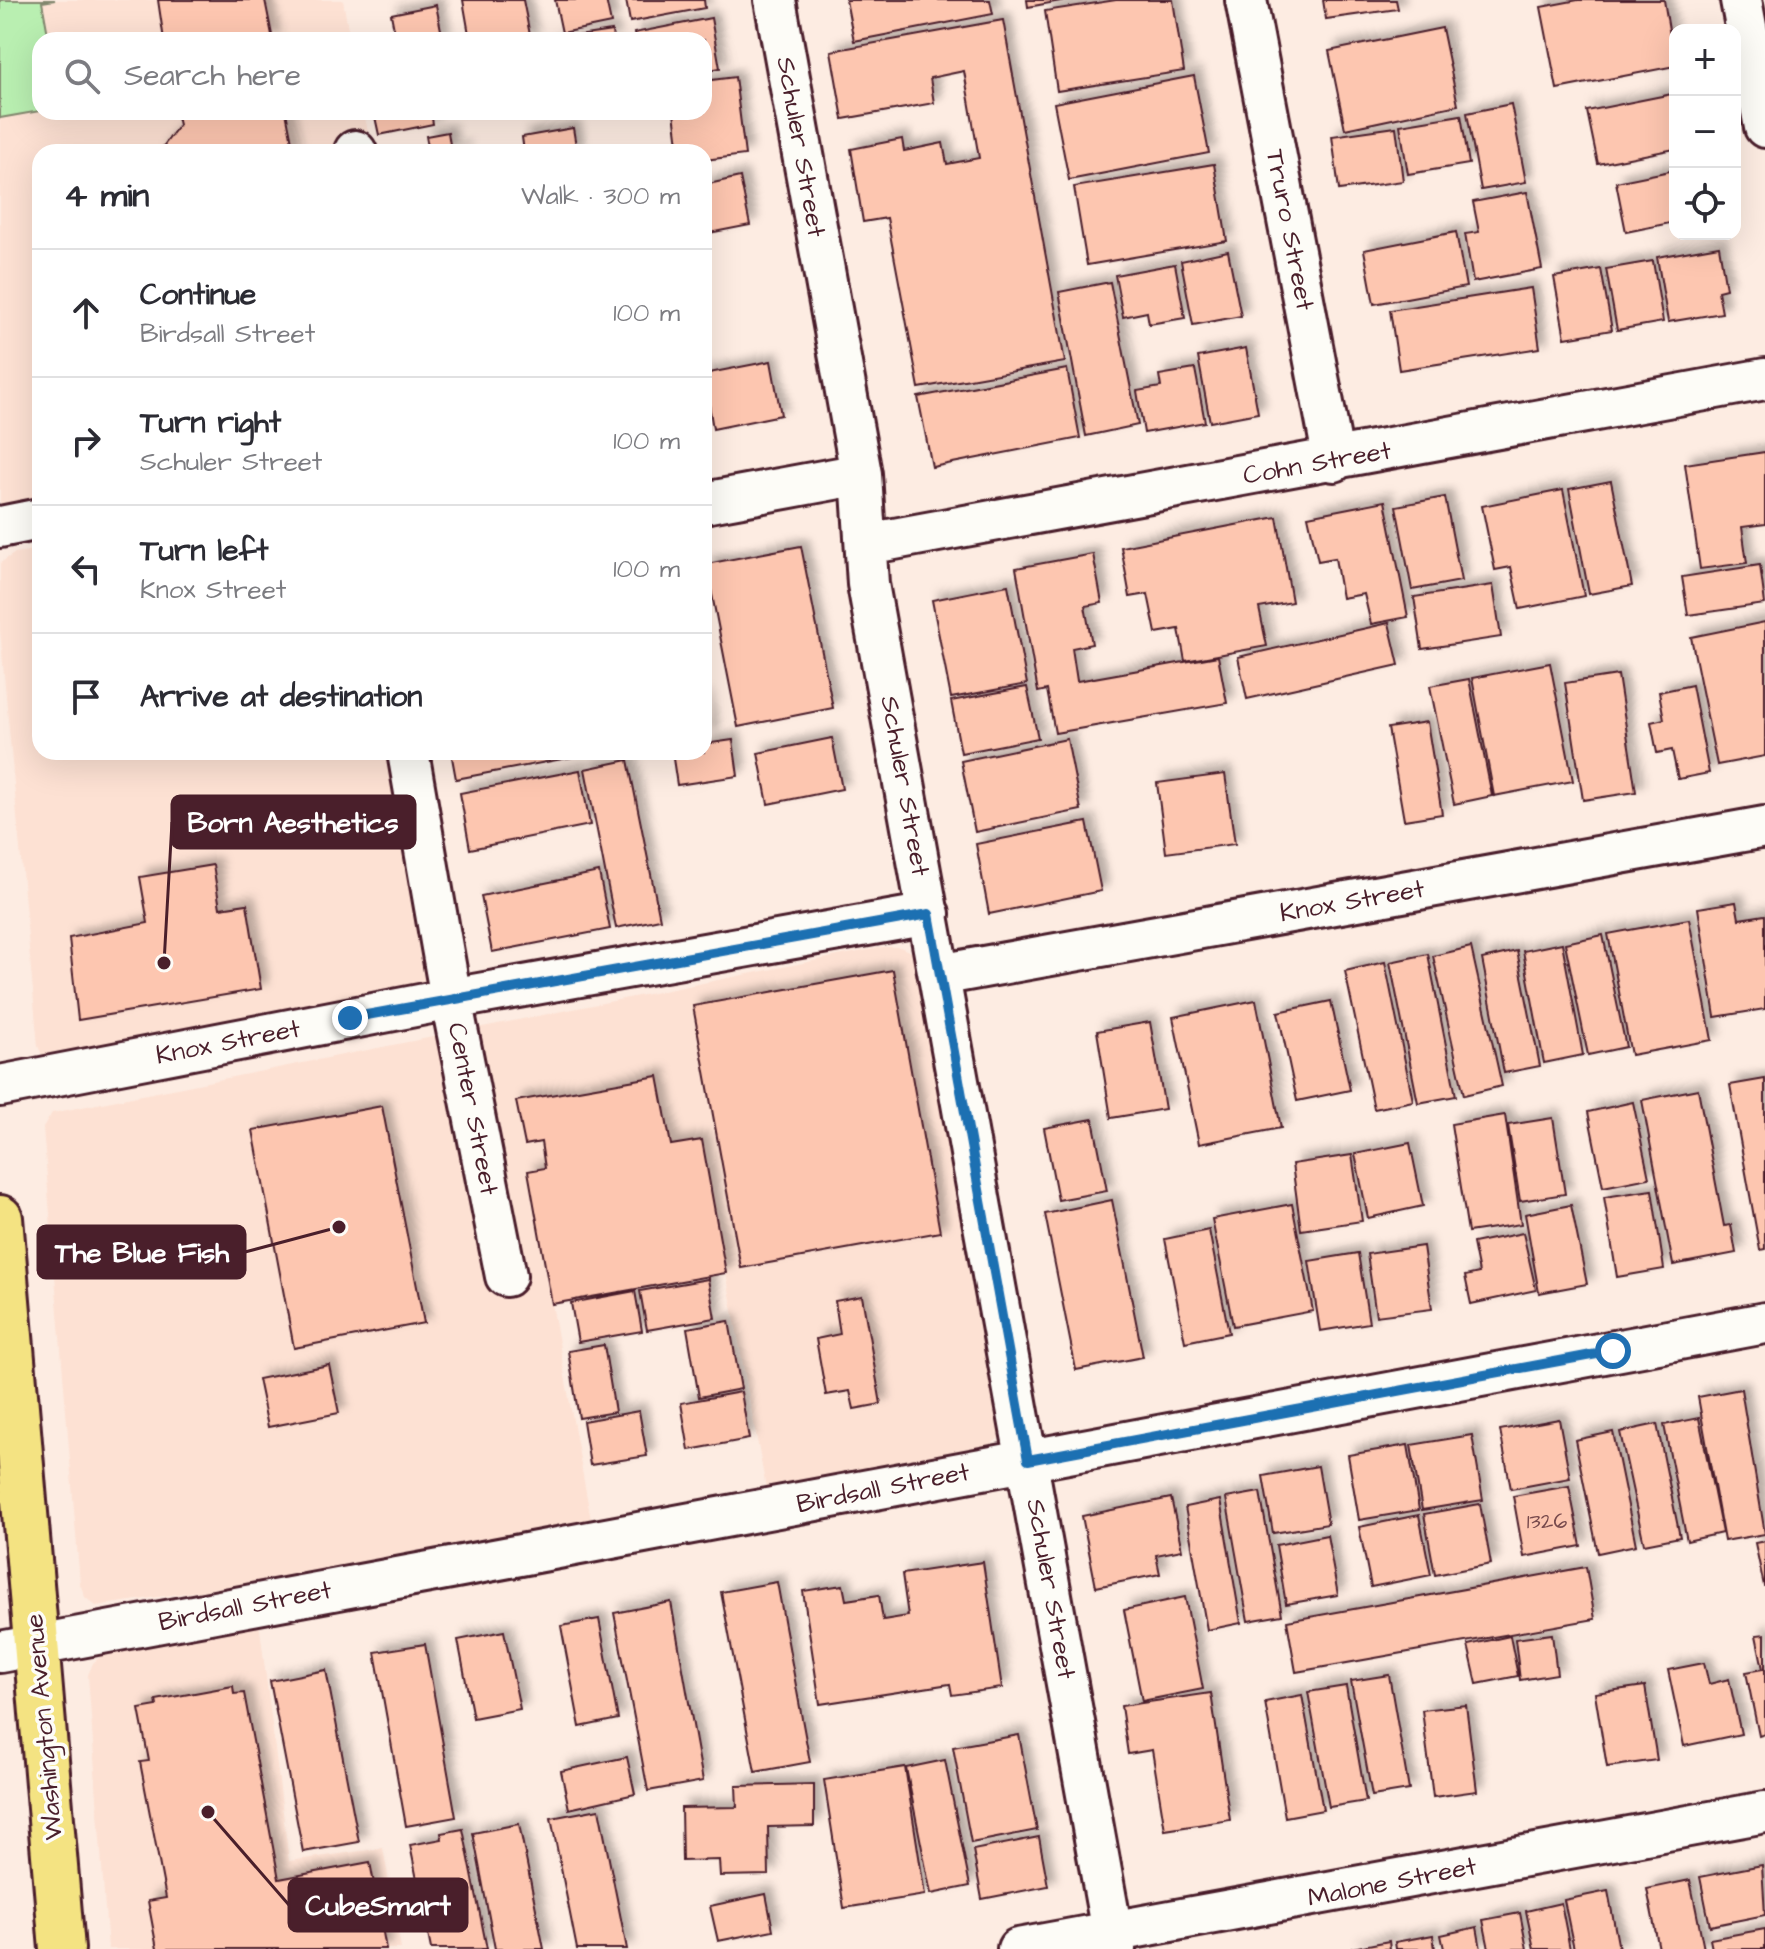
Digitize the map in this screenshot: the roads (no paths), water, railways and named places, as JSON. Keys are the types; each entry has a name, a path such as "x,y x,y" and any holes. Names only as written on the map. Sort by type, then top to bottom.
{"main road":[{"name":"Washington Avenue","path":"0,1218 19,1649 62,1949"}],"street":[{"name":"Schuler Street","path":"775,0 861,474 868,584 1113,1941"},
{"name":"Truro Street","path":"1246,0 1334,461"},
{"path":"1741,0 1765,127"},
{"name":"Cohn Street","path":"867,544 1334,461 1765,379"},
{"path":"712,502 861,474"},
{"path":"0,527 32,521"},
{"name":"Center Street","path":"409,760 451,999 506,1276"},
{"name":"Knox Street","path":"939,975 1765,827"},
{"name":"Knox Street","path":"0,1086 451,999 929,914"},
{"name":"Birdsall Street","path":"19,1649 1765,1323"},
{"name":"Malone Street","path":"1018,1949 1113,1941 1765,1812"}],"place":[{"name":"Born Aesthetics","path":"164,963"},
{"name":"The Blue Fish","path":"339,1227"},
{"name":"CubeSmart","path":"208,1812"}]}
